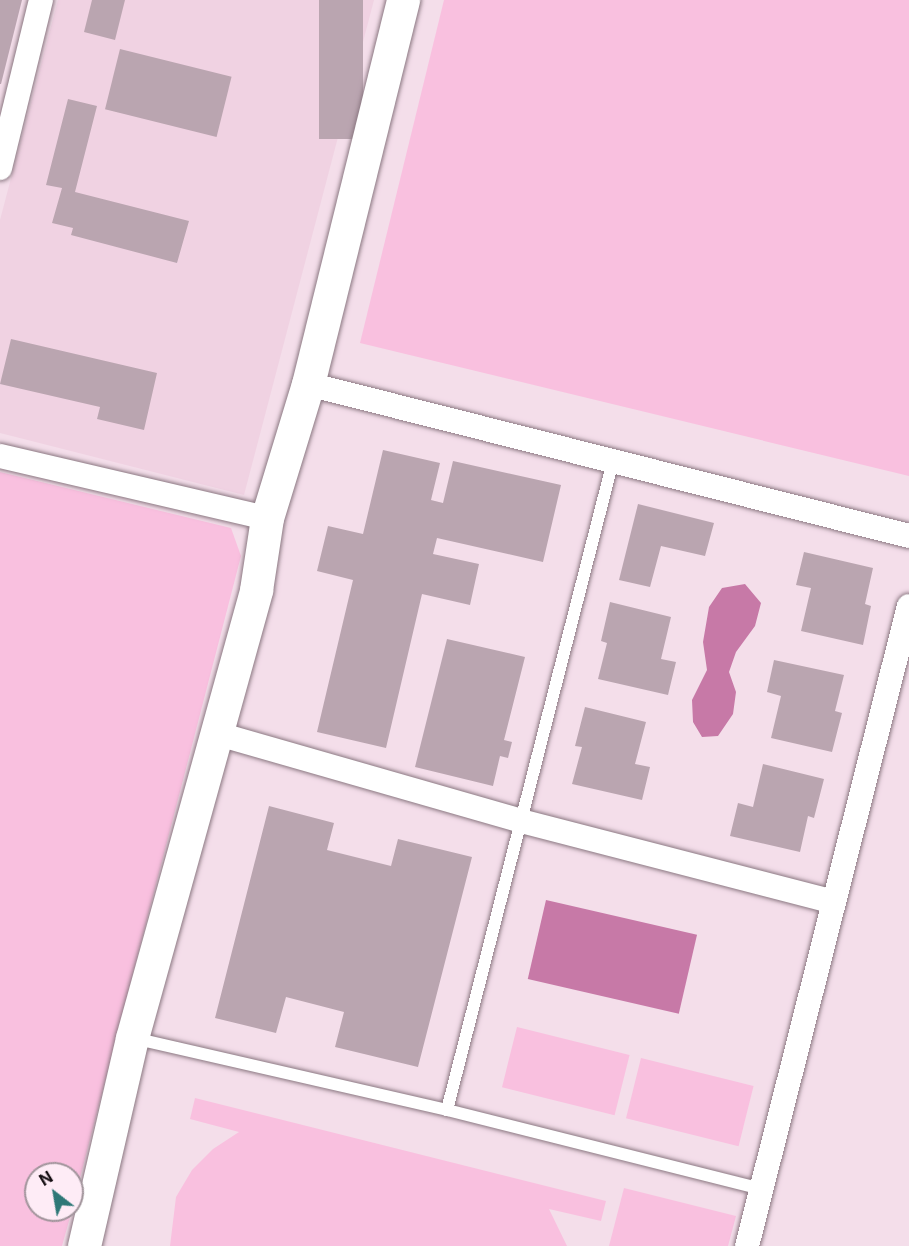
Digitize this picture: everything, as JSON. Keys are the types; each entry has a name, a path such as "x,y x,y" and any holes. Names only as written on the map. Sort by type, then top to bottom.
{"street":[{"path":"0,168 42,0"},
{"path":"84,1246 132,1038 256,590 267,518 308,384 403,0"},
{"path":"308,384 909,536"},
{"path":"0,456 267,518"},
{"path":"747,1246 909,606"},
{"path":"215,733 521,821 834,902"}],"lane":[{"path":"447,1110 613,461"},
{"path":"132,1038 447,1110 762,1189"}],"shaded area":[{"path":"58,0 374,0 244,495 0,433 0,220"},
{"path":"444,0 909,0 909,476 360,343"},
{"path":"0,472 231,528 241,556 84,1163 24,1162 24,1222 69,1222 62,1246 0,1246"},
{"path":"745,584 761,603 755,626 736,652 729,672 736,692 733,714 718,736 702,737 693,722 692,700 707,670 703,642 709,607 722,588"},
{"path":"546,900 697,935 679,1014 528,979"},
{"path":"517,1027 630,1055 615,1115 502,1087"},
{"path":"641,1058 754,1086 739,1146 626,1118"},
{"path":"195,1098 606,1201 601,1221 549,1209 567,1246 170,1246 176,1197 192,1170 213,1149 239,1132 190,1119"},
{"path":"624,1188 736,1216 728,1246 609,1246"}],"building":[{"path":"0,0 22,0 1,84 0,84"},
{"path":"92,0 125,0 115,40 84,32"},
{"path":"319,0 363,0 363,139 319,139"},
{"path":"120,49 232,77 217,137 105,109"},
{"path":"68,99 97,106 75,192 189,221 177,263 71,235 73,228 52,223 62,188 46,185"},
{"path":"11,339 157,373 144,430 97,419 100,407 0,384"},
{"path":"383,450 440,463 431,500 443,503 453,461 561,485 543,562 437,538 433,554 479,564 470,605 422,594 386,748 317,732 353,580 317,571 328,526 363,534"},
{"path":"638,504 714,523 705,556 661,546 650,587 619,580"},
{"path":"804,552 873,568 865,604 871,606 863,645 801,631 811,588 796,585"},
{"path":"610,602 671,617 661,659 676,662 668,695 598,679 607,643 601,641"},
{"path":"447,639 525,657 504,740 512,742 508,758 500,756 493,786 415,767"},
{"path":"774,660 844,675 835,711 842,713 832,752 771,738 781,696 767,692"},
{"path":"585,707 646,722 635,764 650,767 642,800 572,784 582,747 575,746"},
{"path":"763,764 824,779 814,818 808,816 800,852 730,836 738,803 753,807"},
{"path":"269,806 334,823 327,850 391,866 398,839 472,857 418,1067 335,1047 344,1012 286,997 276,1033 215,1018"}]}
